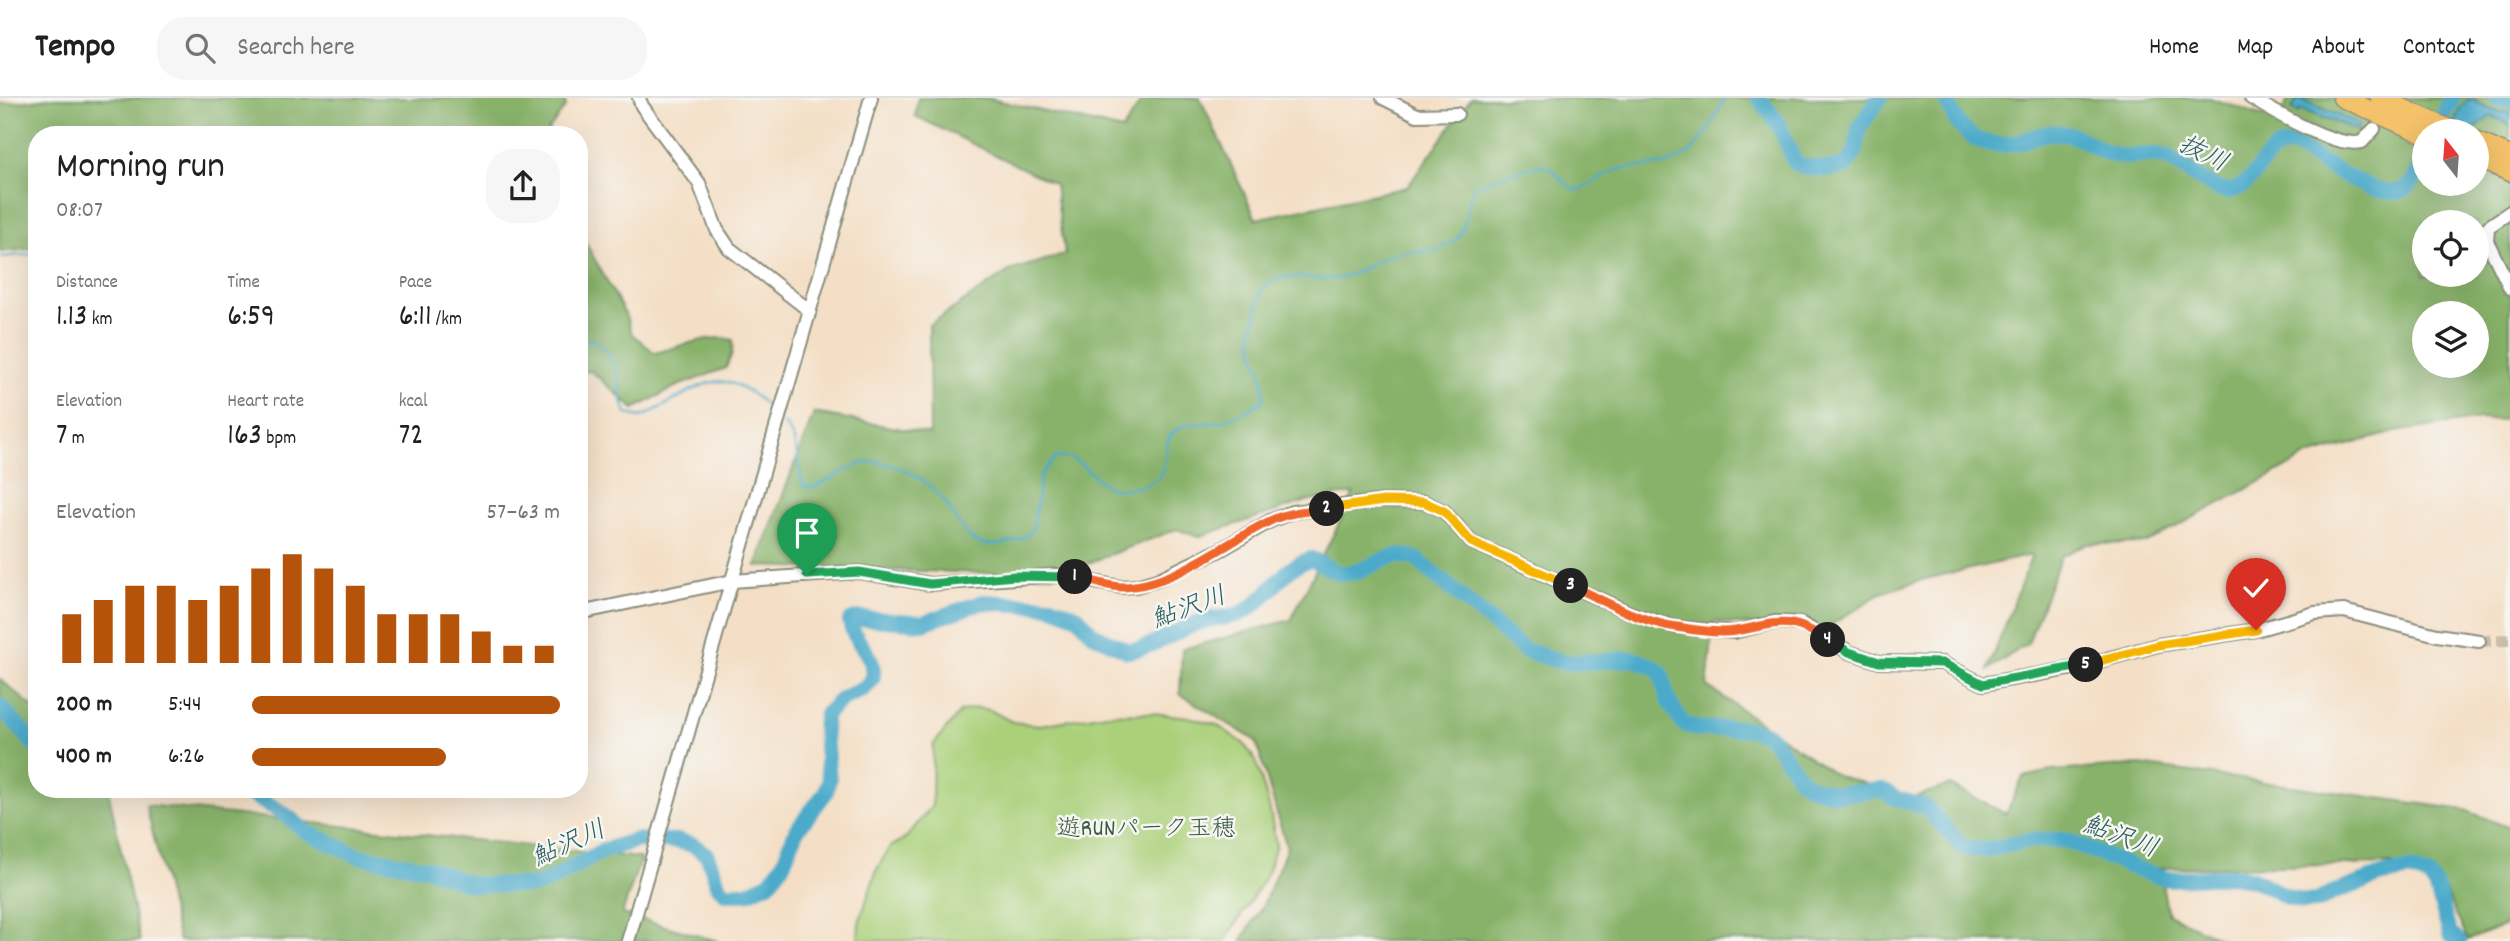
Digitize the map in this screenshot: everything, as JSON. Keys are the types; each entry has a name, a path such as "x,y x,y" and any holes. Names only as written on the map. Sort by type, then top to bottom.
{"highway":[{"path":"2342,98 2412,119"},
{"path":"2379,98 2412,123"},
{"path":"2489,153 2510,156"},
{"path":"2489,158 2510,172"}],"street":[{"path":"639,98 642,106 699,183 717,230 729,248 810,311"},
{"path":"628,941 871,98"},
{"path":"1383,98 1417,115 1457,114"},
{"path":"2251,98 2274,112 2348,144 2362,142 2374,129"},
{"path":"2510,212 2488,227 2487,241 2510,288"},
{"path":"588,611 732,581 859,572 930,584 1057,575 1128,586 1157,580 1292,512 1384,501 1424,502 1444,511 1471,542 1631,613 1675,627 1734,632 1775,622 1800,624 1849,652 1879,662 1942,663 1983,684 2074,668 2158,645 2256,630 2315,614 2344,611 2437,635 2479,641"}],"green space":[{"path":"49,98 563,98 566,106 552,126 28,126 28,249 0,252 0,104"},
{"path":"918,98 987,98 1123,130 1143,98 1200,98 1256,219 1407,187 1471,98 2210,98 2281,122 2288,98 2510,98 2510,420 2480,419 2395,432 2308,456 2146,543 2087,544 2061,556 2028,643 1988,670 2032,555 1925,579 1881,593 1822,631 1714,622 1707,686 1838,776 1914,797 1950,785 2006,814 2023,777 2052,771 2140,765 2465,810 2510,828 2505,925 2468,940 2438,876 2391,864 2159,868 2168,914 2225,941 1241,941 1263,905 1287,848 1256,741 1180,694 1182,649 1291,620 1354,493 1307,501 1198,537 1177,529 1057,575 756,566 814,413 930,434 929,325 1009,271 1065,254 1055,184 915,116"},
{"path":"588,247 625,314 632,334 655,353 714,338 733,340 732,353 726,368 675,387 634,409 591,371 588,372"},
{"path":"0,679 28,703 28,798 110,798 140,941 0,941"},
{"name":"遊RUNパーク玉穂","path":"976,708 990,710 1012,722 1040,725 1106,714 1152,713 1189,717 1217,725 1243,743 1256,761 1270,810 1276,845 1266,876 1225,941 858,941 859,923 877,869 890,847 905,839 932,806 933,745 960,712"},
{"path":"146,805 641,858 622,914 718,941 179,941"}],"water":[{"path":"2298,98 2359,124 2357,130 2301,110 2298,113 2292,109"},
{"path":"2470,99 2497,112 2510,112 2510,125 2491,116 2487,119 2456,119 2460,107"}],"waterway":[{"path":"783,423 793,438 804,486 813,488 861,464 886,464 905,470 931,487 945,502 965,533 975,541 992,545 1020,539 1033,529 1041,474 1055,458 1074,460 1110,488 1139,487 1152,482 1160,475 1169,439 1179,428 1226,419 1263,400 1262,378 1252,335 1259,295 1274,280 1293,276 1341,278 1392,255 1443,248 1462,231 1471,198 1479,184 1525,169 1548,167 1569,186 1578,190 1619,169 1669,164 1691,152 1707,132 1725,98"},
{"name":"抜川","path":"1759,98 1779,125 1795,163 1826,169 1846,166 1856,151 1859,128 1880,98"},
{"name":"抜川","path":"1947,98 1961,127 1968,134 1986,143 2009,144 2044,134 2060,133 2076,137 2113,155 2154,155 2167,158 2222,190 2239,188 2274,150 2283,146 2294,146 2350,178 2382,191 2396,192 2406,188 2412,181"},
{"name":"抜川","path":"2442,119 2452,98"},
{"name":"抜川","path":"2497,98 2510,100"},
{"path":"0,257 28,255"},
{"path":"588,339 601,345 608,353 627,414 641,417 695,388 724,382 739,386 756,396 776,415"},
{"name":"鮎沢川","path":"257,798 283,813 307,832 358,856 427,868 470,884 534,886 547,882 602,851 637,840 677,841 693,845 707,855 719,887 726,893 747,893 770,882 783,864 796,831 826,792 829,779 824,726 826,714 842,699 865,688 872,680 872,664 850,621 859,618 923,623 983,602 1051,606 1078,617 1093,634 1128,651 1155,643 1197,623 1244,612 1292,568 1311,559 1337,572 1351,573 1385,559 1404,556 1416,559 1524,650 1566,663 1633,659 1652,666 1661,673 1668,700 1683,724 1699,729 1744,728 1764,733 1772,738 1799,777 1809,786 1836,794 1881,790 1897,799 1924,806 1964,848 1986,850 2032,840 2066,840 2141,871 2169,879 2231,876 2253,879 2287,897 2305,902 2318,901 2332,893 2382,875 2410,870 2429,877 2436,886 2450,934 2459,941"},
{"name":"鮎沢川","path":"0,706 28,737"}],"tunnel":[{"path":"2479,641 2510,640"}],"route":[{"path":"807,575 859,572 930,584 1057,575 1121,587 1136,586 1157,580 1292,512 1384,501 1424,502 1444,511 1471,542 1631,613 1675,627 1734,632 1775,622 1800,624 1849,652 1879,662 1942,663 1983,684 2074,668 2158,645 2256,630"}]}
